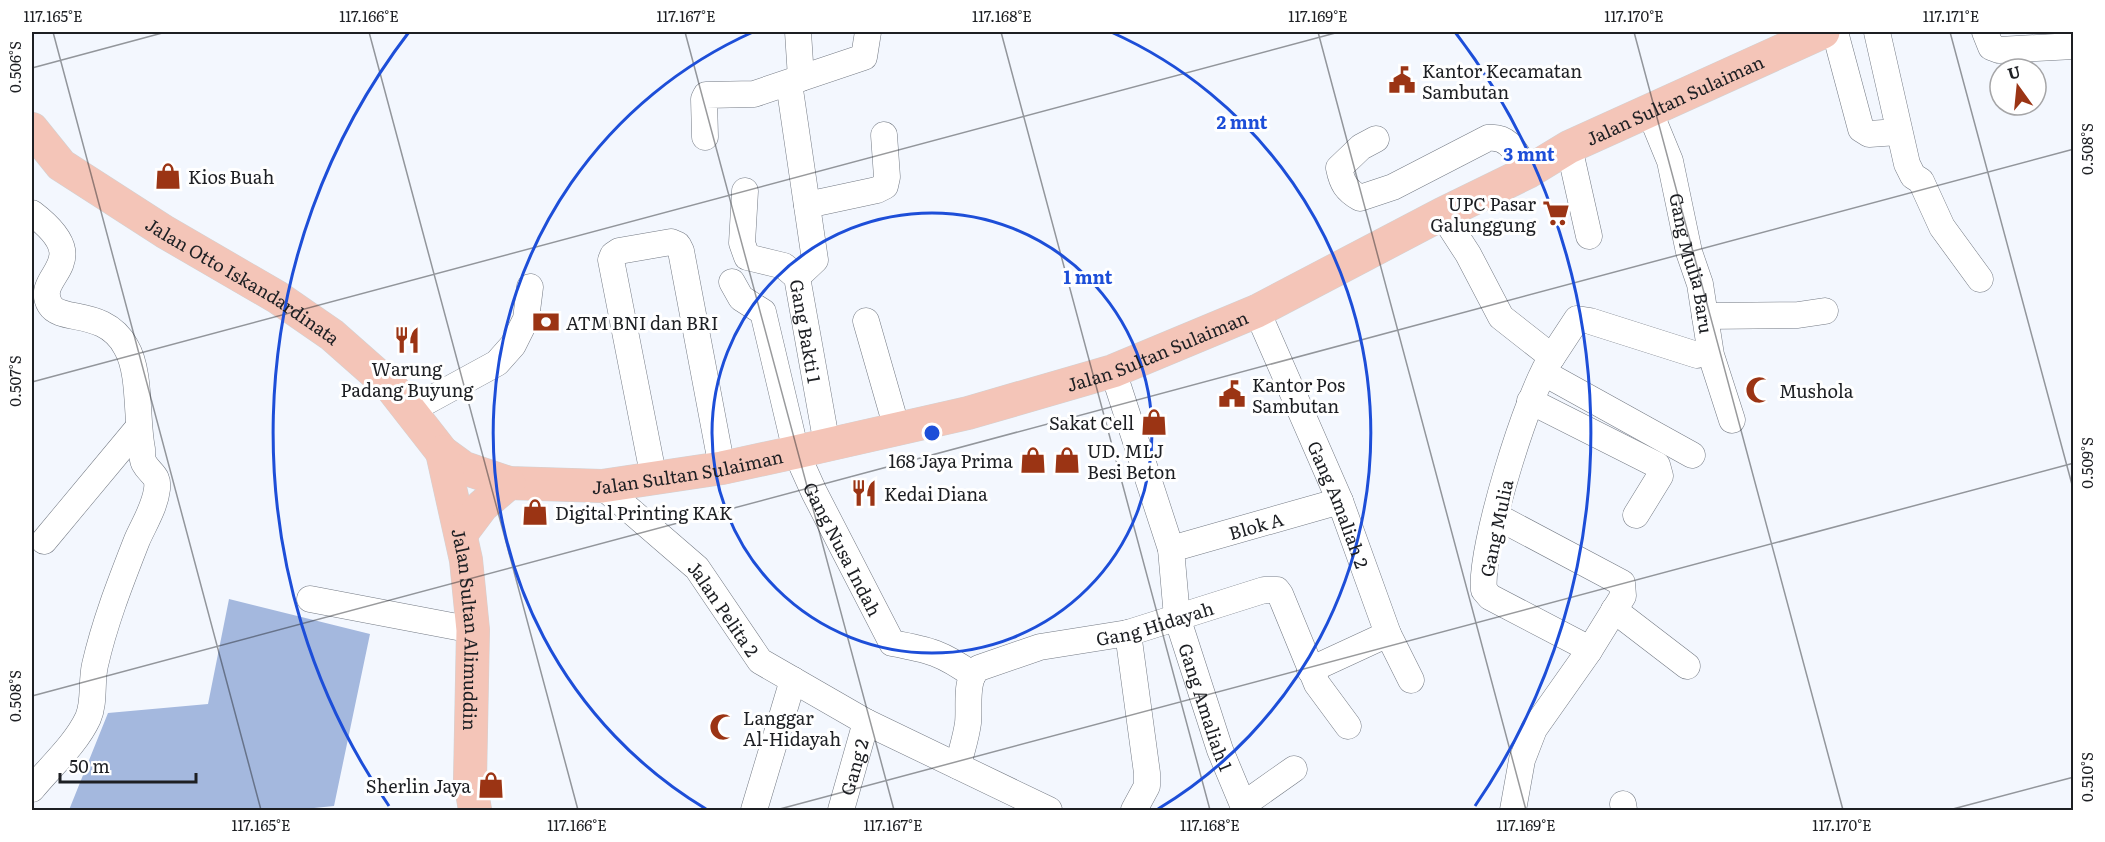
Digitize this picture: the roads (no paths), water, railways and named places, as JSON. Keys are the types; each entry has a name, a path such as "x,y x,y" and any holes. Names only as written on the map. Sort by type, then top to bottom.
{"main road":[{"name":"Jalan Sultan Sulaiman","path":"442,452 464,468 509,483 602,486 723,468 811,449 968,413 1113,371 1257,311 1442,214 1528,172 1569,147 1649,110 1782,41 1823,32"},
{"name":"Jalan Otto Iskandardinata","path":"32,129 61,165 165,232 277,297 332,335 392,388 442,452"},
{"name":"Jalan Sultan Alimuddin","path":"442,452 450,498 461,534 473,630 470,780 475,810"},
{"path":"461,534 482,506 509,483"}],"street":[{"name":"Gang Bakti 1","path":"798,32 795,81 807,205 815,260 797,277 811,449"},
{"path":"705,137 704,99 706,95 754,94 864,57 867,51 868,32"},
{"path":"1835,32 1861,129 1869,134 1898,132"},
{"path":"1877,32 1907,164 1913,176 1921,181 1942,227 1980,279"},
{"path":"1985,32 1991,48 1999,50 2073,46"},
{"name":"Gang Mulia Baru","path":"1649,110 1670,161 1689,252 1700,284 1705,316 1701,355 1732,420"},
{"path":"807,205 877,190 885,186 887,177 884,135"},
{"path":"1376,139 1354,153 1339,168 1341,181 1348,191 1360,198 1385,191 1488,138 1499,137 1509,142 1528,172"},
{"path":"1569,147 1589,236"},
{"path":"745,191 742,243 747,257 784,266 797,277"},
{"path":"32,213 45,223 59,241 64,254 63,263 50,280 49,303 58,311 102,322 114,330 128,349 134,374 138,428 144,462 155,474 157,492 111,605 95,663 92,680 93,705 87,719 32,789"},
{"path":"1442,214 1468,254 1502,317 1548,365 1692,455"},
{"path":"654,479 611,260 613,255 619,251 671,242 678,245 681,250 723,468"},
{"path":"732,282 741,298 763,312 811,449"},
{"path":"411,411 497,363 513,345 526,319 530,287"},
{"path":"1705,316 1798,315 1825,310"},
{"name":"Gang Amaliah 2","path":"1257,311 1340,501 1388,634 1411,680"},
{"name":"Gang Mulia","path":"1589,651 1487,594 1484,580 1496,516 1530,401 1548,365 1578,319 1701,355"},
{"path":"866,321 897,429"},
{"name":"Gang Amaliah 1","path":"1113,371 1171,549 1178,617 1220,750 1243,805 1294,769"},
{"path":"1530,401 1657,465 1660,476 1636,515"},
{"path":"44,541 138,428"},
{"name":"Gang Nusa Indah","path":"811,449 813,492 892,643 930,649 946,656 973,675"},
{"name":"Jalan Pelita 2","path":"602,486 697,568 759,661 866,722 1049,810"},
{"name":"Blok A","path":"1171,549 1340,501"},
{"path":"1496,516 1615,577 1622,583 1624,590 1589,651 1534,729 1522,760 1513,810"},
{"name":"Gang Hidayah","path":"973,675 979,668 1040,647 1128,633 1264,590 1277,590 1284,600 1310,670 1326,700 1348,726"},
{"path":"310,599 473,630"},
{"path":"1614,610 1687,666"},
{"path":"1128,633 1147,780 1147,786 1134,810"},
{"path":"1310,670 1388,634"},
{"path":"958,766 968,724 973,675"},
{"path":"754,810 793,680"},
{"name":"Gang 2","path":"841,810 866,722"}],"place":[{"name":"Kantor Kecamatan Sambutan","path":"1402,80"},
{"name":"Kios Buah","path":"168,176"},
{"name":"UPC Pasar Galunggung","path":"1556,213"},
{"name":"ATM BNI dan BRI","path":"546,322"},
{"name":"Warung Padang Buyung","path":"407,340"},
{"name":"Mushola","path":"1759,390"},
{"name":"Kantor Pos Sambutan","path":"1232,394"},
{"name":"Sakat Cell","path":"1154,422"},
{"name":"168 Jaya Prima","path":"1033,460"},
{"name":"UD. MLJ Besi Beton","path":"1067,460"},
{"name":"Kedai Diana","path":"864,493"},
{"name":"Digital Printing KAK","path":"535,512"},
{"name":"Langgar Al-Hidayah","path":"723,727"},
{"name":"Sherlin Jaya","path":"491,785"}]}
